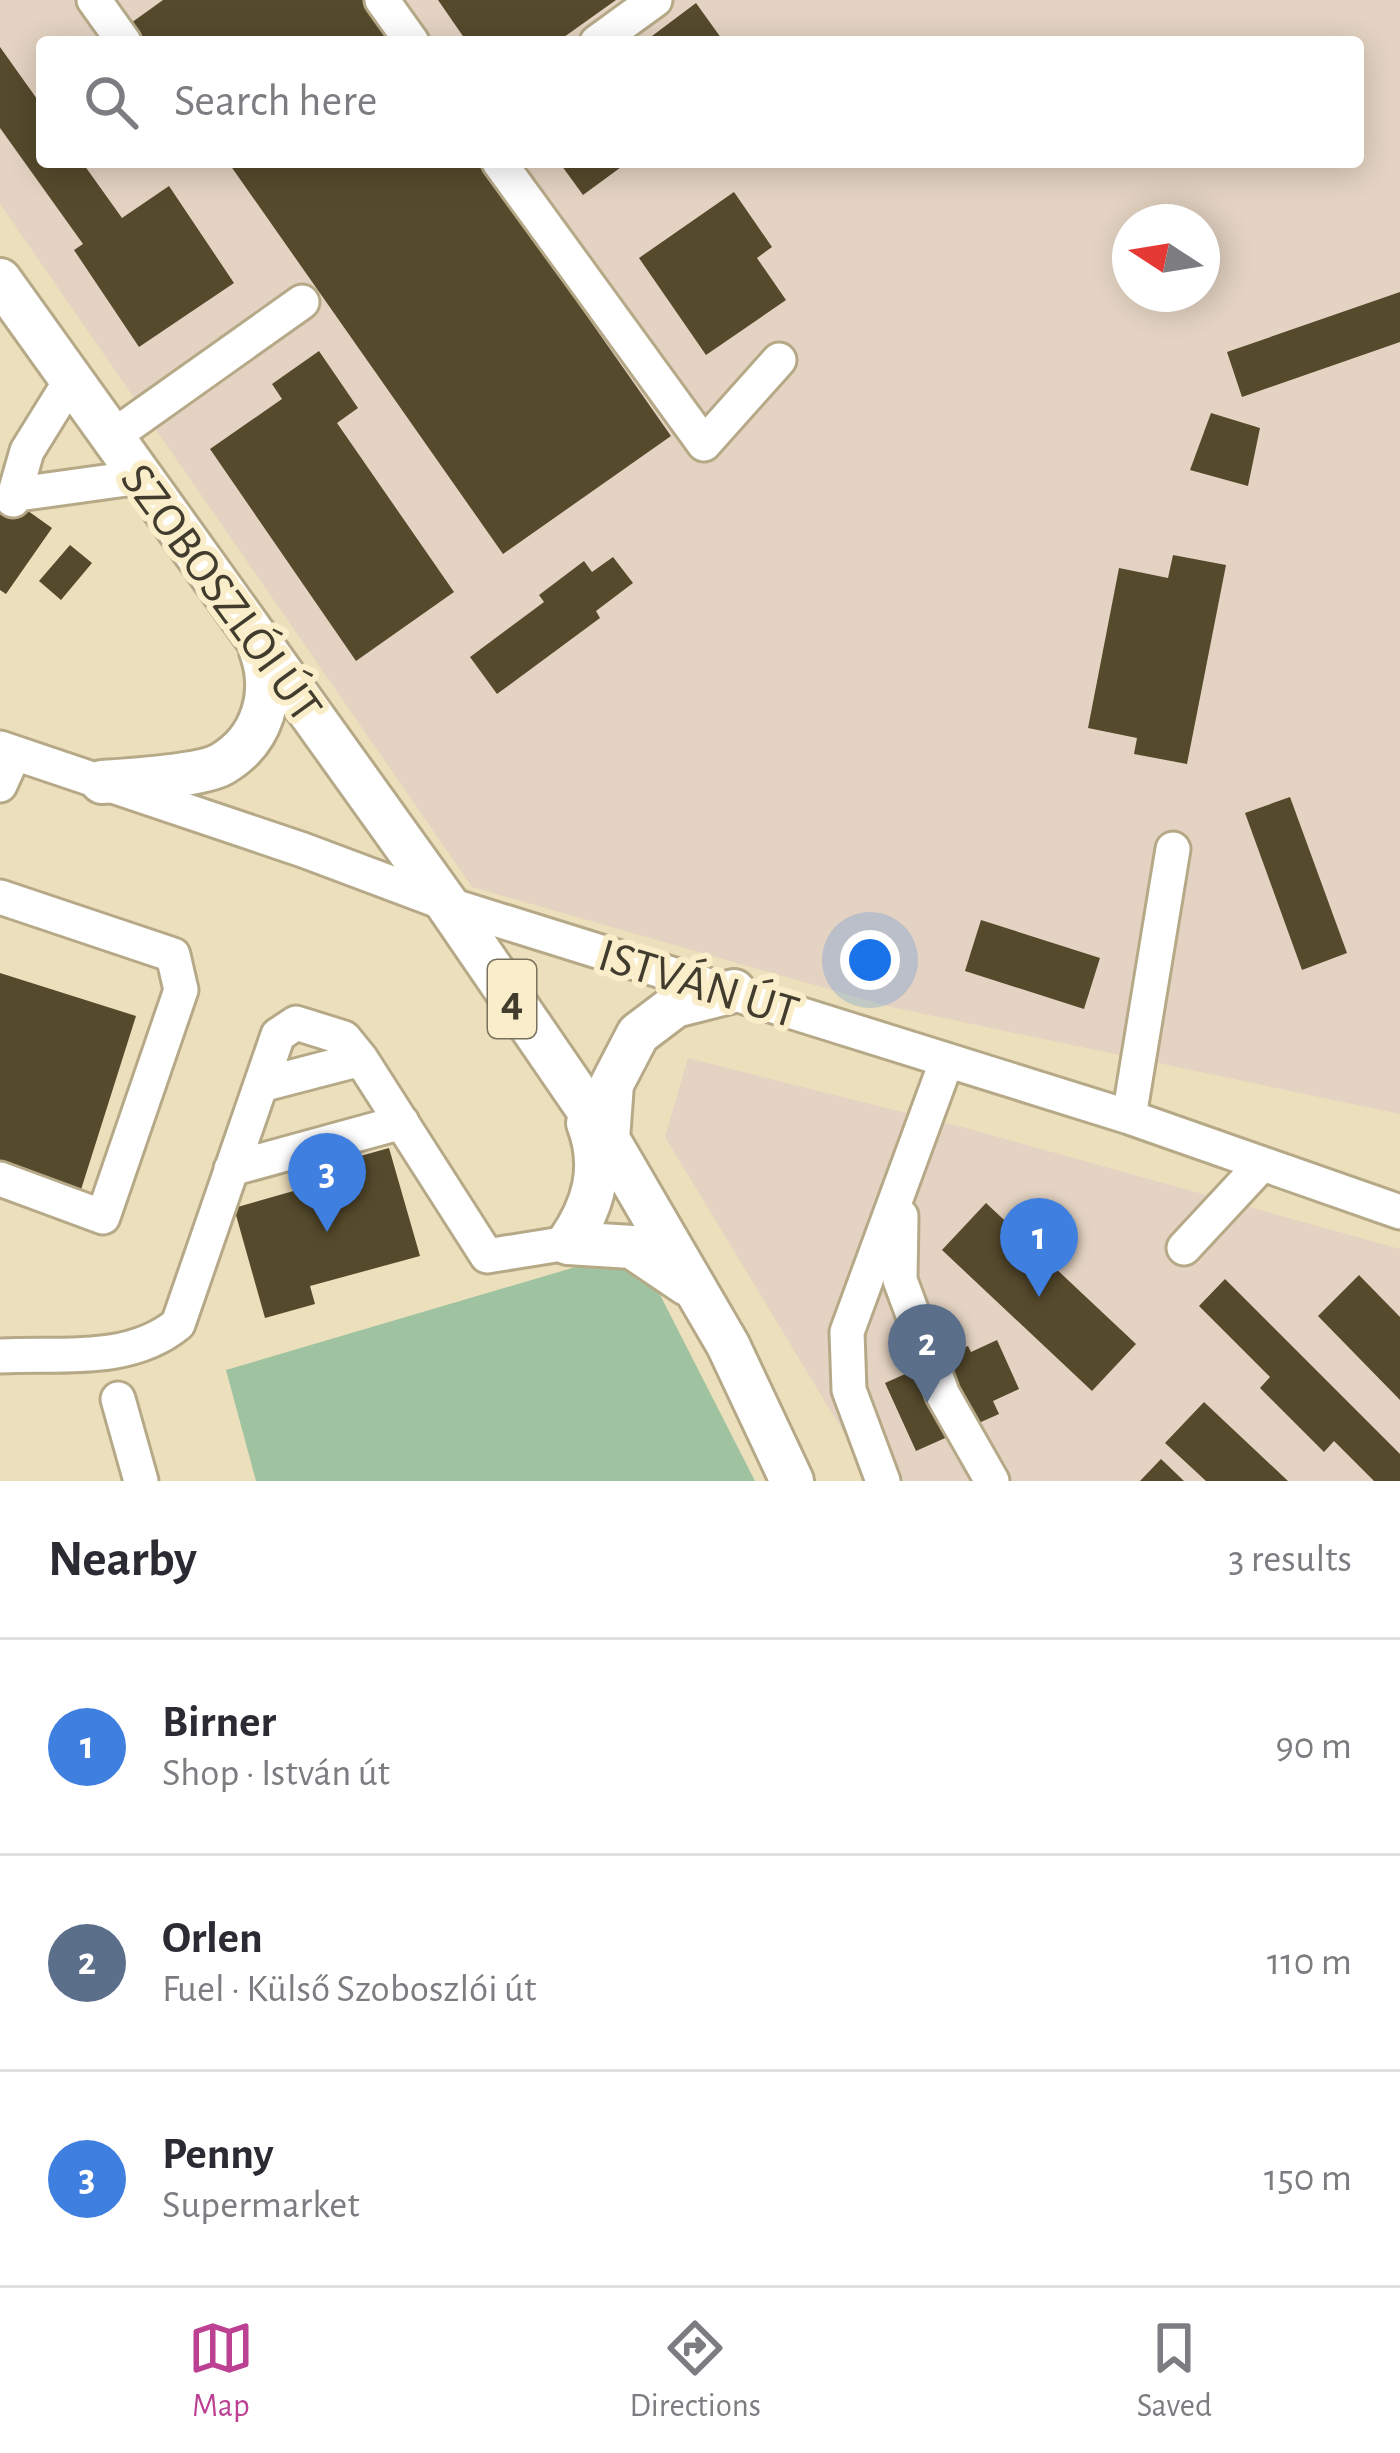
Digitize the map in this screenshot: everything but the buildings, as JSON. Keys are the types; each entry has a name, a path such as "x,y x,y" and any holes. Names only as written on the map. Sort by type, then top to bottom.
{"main road":[{"name":"SZOBOSZLÓI ÚT","path":"0,280 447,904"},
{"path":"102,782 220,766 248,741 262,719 270,692 256,638"},
{"name":"4","path":"447,904 608,1139 728,1345 792,1481"},
{"path":"608,1139 612,1084 638,1034 675,1006 734,991"},
{"path":"577,1094 595,1142 596,1169 592,1202 568,1244 632,1247 673,1271 701,1297"}],"street":[{"path":"382,0 408,36"},
{"path":"605,36 656,0"},
{"path":"503,168 704,444 779,360"},
{"path":"112,437 302,302"},
{"path":"71,380 27,451 15,497 141,477"},
{"name":"ISTVÁN ÚT","path":"5,762 102,782 447,904 1130,1117 1400,1212"},
{"path":"1130,1117 1173,848"},
{"path":"0,897 173,955 181,990 103,1216 0,1179"},
{"path":"0,1355 129,1351 178,1324 278,1035 296,1023 344,1038 487,1256 568,1244"},
{"path":"261,1084 361,1059"},
{"path":"884,1481 849,1390 848,1332 947,1060"},
{"path":"231,1168 402,1122"},
{"path":"1184,1248 1262,1164"},
{"path":"909,1171 900,1280 943,1395 992,1481"},
{"path":"118,1399 141,1481"}],"shaded area":[{"path":"0,0 1400,0 1400,1114 891,1007 472,887 0,204"},
{"path":"688,1058 966,1128 1400,1249 1400,1481 873,1481 665,1137"}],"green space":[{"path":"606,1258 655,1285 755,1481 256,1481 226,1370"}],"place":[{"name":"Penny","path":"327,1232"},
{"name":"Birner","path":"1039,1297"},
{"name":"Orlen","path":"927,1403"}]}
